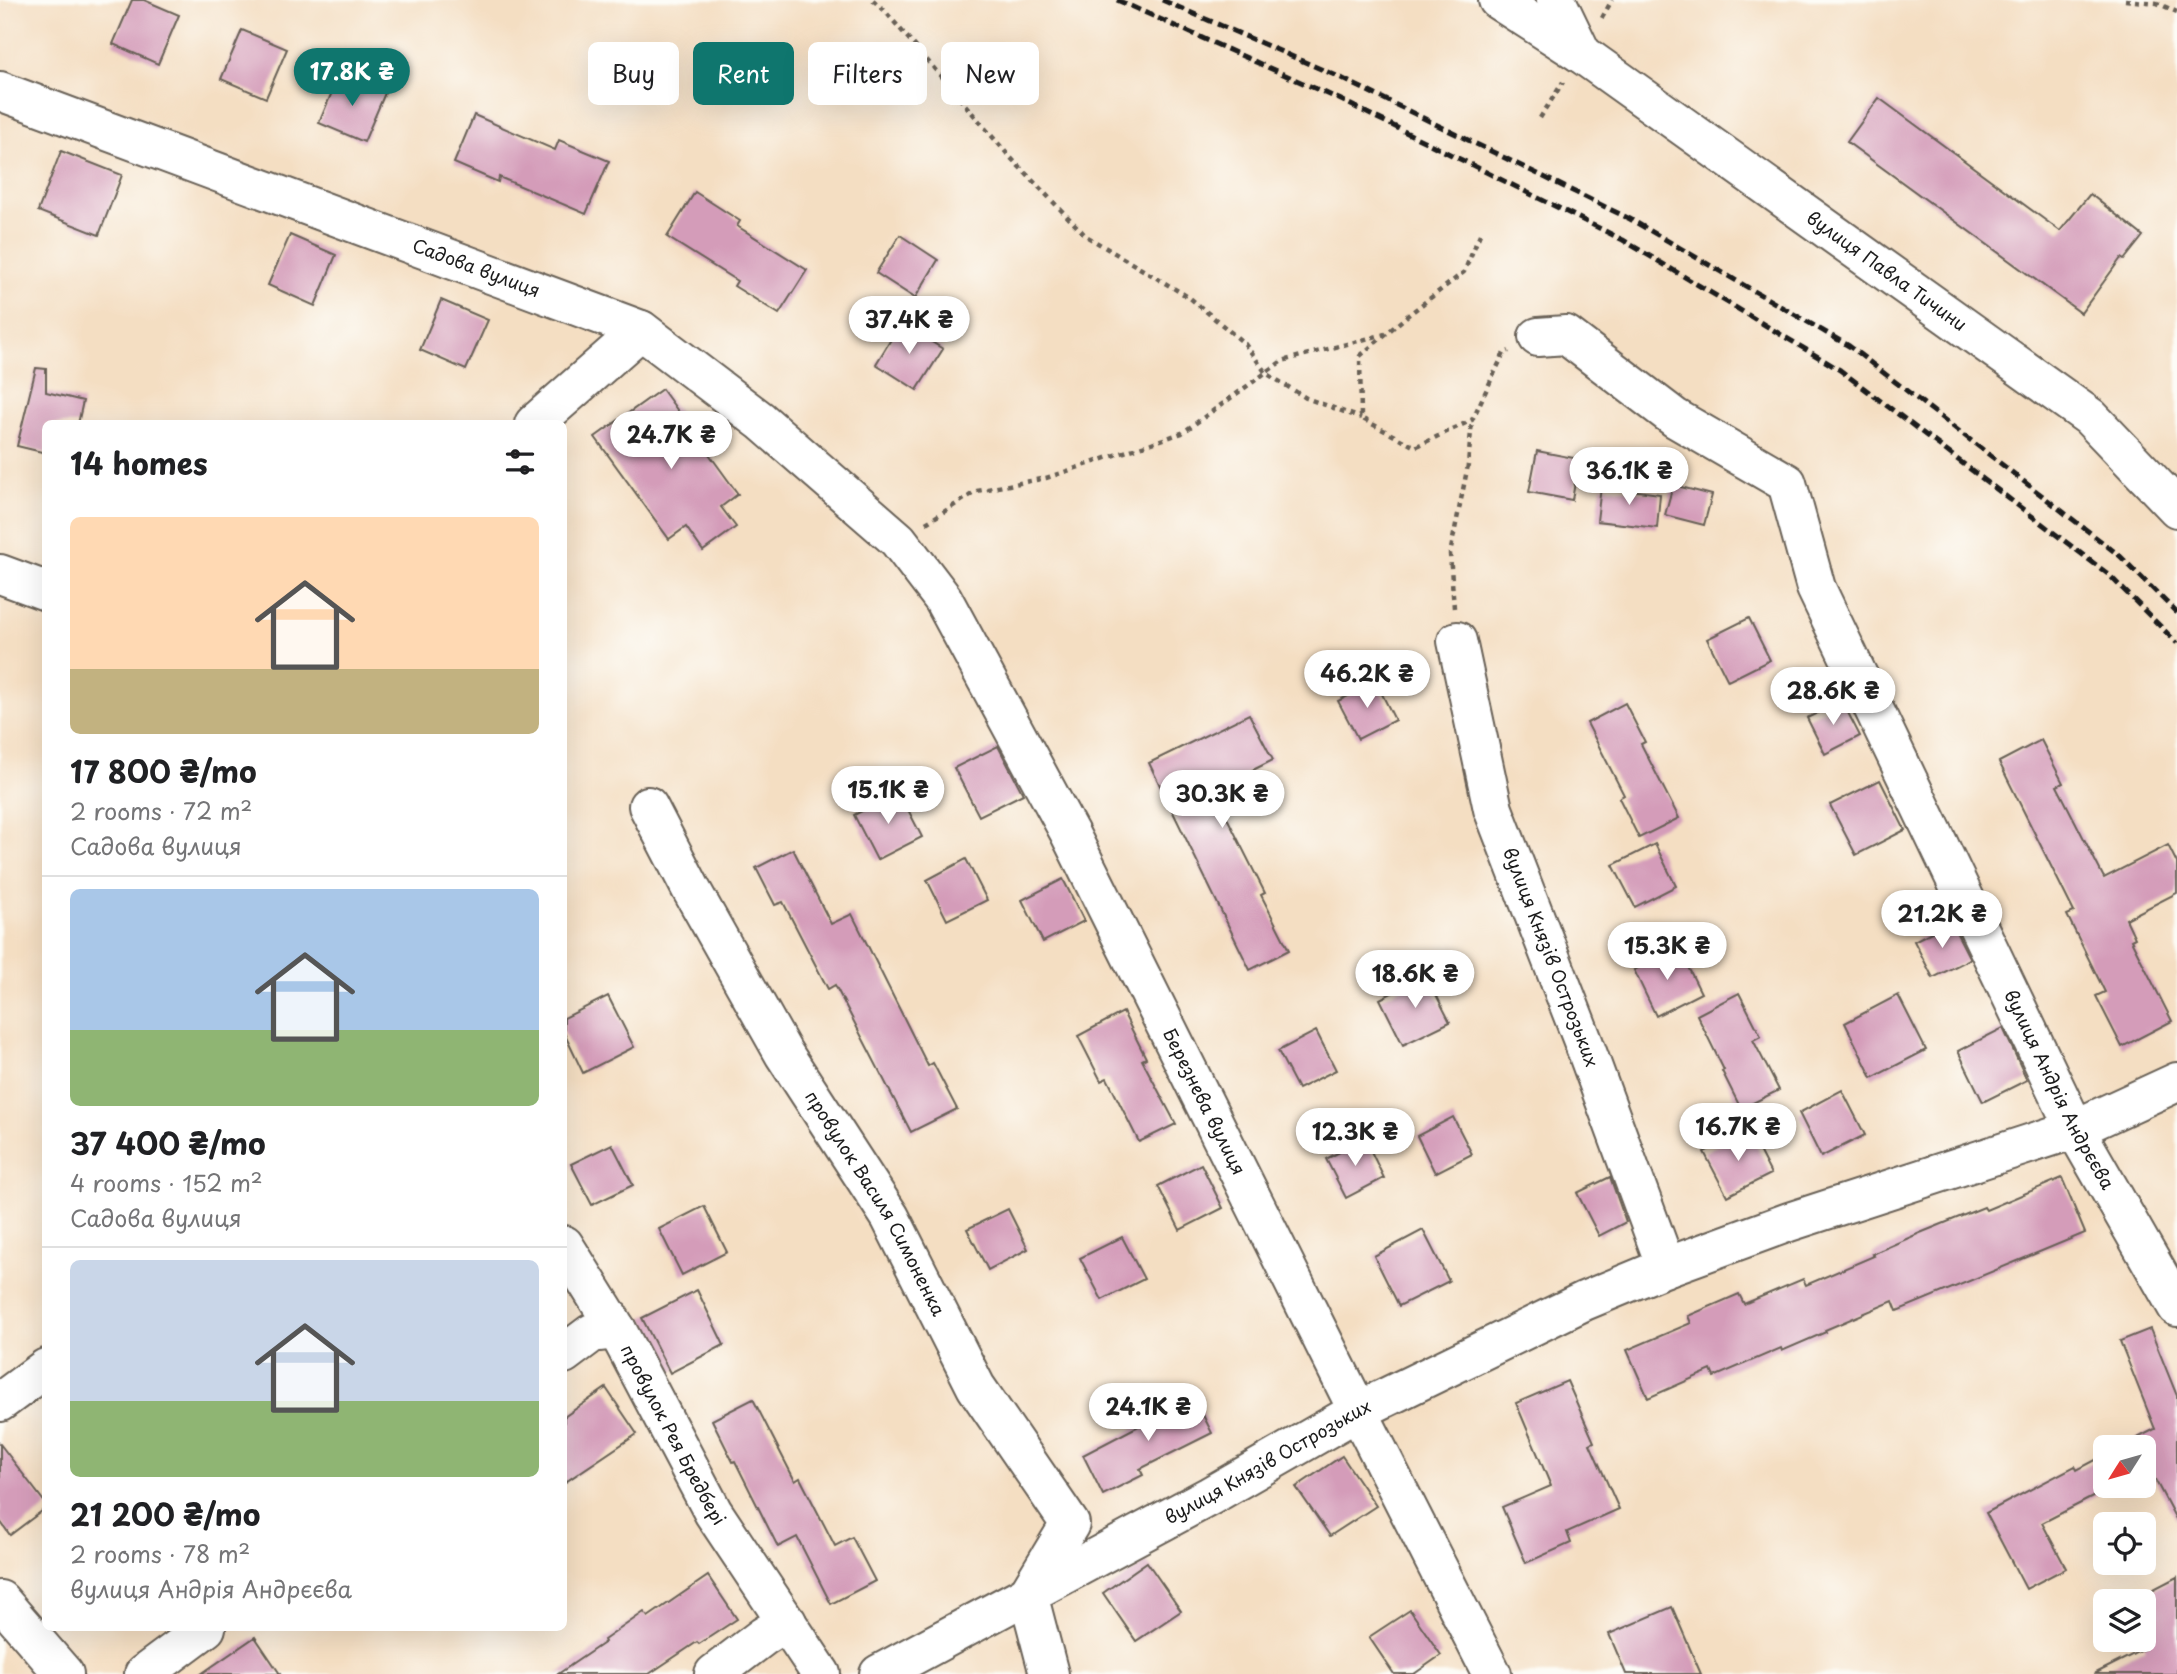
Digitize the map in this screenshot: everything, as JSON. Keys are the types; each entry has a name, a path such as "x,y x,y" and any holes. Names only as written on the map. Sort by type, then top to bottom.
{"street":[{"name":"вулиця Павла Тичини","path":"1498,0 1581,54 2091,417 2177,508"},
{"path":"1556,0 1581,54"},
{"name":"Садова вулиця","path":"0,91 641,330 761,421 898,540"},
{"path":"539,420 641,330"},
{"name":"вулиця Андрія Андрєєва","path":"1538,337 1566,335 1675,418 1787,483 1816,588 2075,1129 2177,1307"},
{"name":"Березнева вулиця","path":"898,540 943,599 1069,832 1492,1674"},
{"path":"0,575 42,590"},
{"name":"вулиця Князів Острозьких","path":"1457,640 1493,809 1583,1041 1666,1267"},
{"name":"провулок Василя Симоненка","path":"648,806 691,889 785,1054 890,1217 976,1387 1070,1524 1028,1594"},
{"name":"вулиця Князів Острозьких","path":"879,1674 1210,1496 1358,1411 1584,1301 1666,1267 1789,1222 2075,1129 2177,1082"},
{"name":"провулок Рея Бредбері","path":"567,1250 617,1330 713,1512 787,1622"},
{"path":"567,1352 592,1333 617,1330"},
{"path":"0,1402 42,1371"},
{"path":"1028,1594 1049,1674"},
{"path":"0,1600 64,1674"},
{"path":"714,1674 787,1622 821,1674"},
{"path":"144,1674 202,1631"}],"path":[{"path":"873,0 1009,156 1086,236 1190,298 1245,344 1266,373 1306,398 1361,418 1415,447 1472,420"},
{"path":"2125,0 2157,4 2177,12"},
{"path":"1539,118 1581,54"},
{"path":"1361,418 1360,356 1464,272 1480,234"},
{"path":"898,540 977,491 1046,478 1182,433 1282,361 1385,334"},
{"path":"1457,640 1450,554 1468,465 1472,420 1504,353 1538,337"}],"building":[{"path":"132,0 144,0 179,15 158,64 113,44"},
{"path":"242,30 287,49 266,98 221,79"},
{"path":"340,73 385,93 364,142 319,123"},
{"path":"1879,98 2060,231 2090,194 2143,236 2124,260 2121,258 2081,313 1847,142"},
{"path":"474,115 555,150 559,140 609,161 586,214 499,177 498,182 454,163"},
{"path":"61,151 122,175 99,235 38,211"},
{"path":"695,192 740,221 737,226 807,270 779,314 734,286 737,281 667,237"},
{"path":"290,235 336,255 315,306 268,285"},
{"path":"900,235 938,260 915,298 876,273"},
{"path":"441,300 488,320 466,370 420,350"},
{"path":"901,323 943,349 917,390 876,364"},
{"path":"36,368 46,369 46,392 83,401 79,420 42,420 42,452 17,446"},
{"path":"662,389 738,494 721,507 736,527 703,551 686,527 669,539 595,437"},
{"path":"1537,451 1579,459 1572,500 1529,492"},
{"path":"1673,485 1712,495 1704,525 1665,515"},
{"path":"1601,486 1660,494 1657,528 1597,521"},
{"path":"1749,618 1770,660 1728,681 1707,639"},
{"path":"1376,682 1395,720 1358,739 1338,701"},
{"path":"1842,701 1860,736 1825,754 1807,718"},
{"path":"1625,703 1645,742 1641,744 1679,818 1639,838 1619,798 1624,795 1587,723"},
{"path":"1249,714 1273,760 1213,790 1265,893 1261,895 1289,950 1250,970 1149,763"},
{"path":"2041,740 2063,783 2057,786 2104,878 2168,845 2177,863 2177,893 2126,919 2135,938 2131,940 2172,1021 2122,1047 2096,996 2105,992 2067,915 2074,912 1999,762"},
{"path":"998,746 1023,794 979,816 954,768"},
{"path":"1880,780 1905,830 1856,855 1830,805"},
{"path":"899,792 922,837 877,860 854,815"},
{"path":"1655,844 1676,886 1635,907 1613,865"},
{"path":"793,849 831,924 852,914 928,1066 933,1063 957,1109 911,1132 835,985 828,989 783,902 775,905 756,868"},
{"path":"966,859 987,900 947,920 927,880"},
{"path":"1063,879 1084,921 1043,942 1022,900"},
{"path":"1951,922 1970,959 1933,978 1914,941"},
{"path":"1678,947 1701,993 1656,1016 1634,970"},
{"path":"1426,975 1450,1022 1403,1045 1380,999"},
{"path":"1739,993 1761,1036 1753,1040 1779,1090 1741,1109 1697,1015"},
{"path":"1898,995 1926,1050 1872,1078 1845,1023"},
{"path":"608,996 634,1047 583,1073 567,1039 567,1016"},
{"path":"1123,1012 1146,1058 1142,1060 1176,1124 1139,1142 1107,1078 1101,1081 1078,1036"},
{"path":"2003,1028 2027,1080 1983,1102 1958,1051"},
{"path":"1316,1031 1336,1070 1298,1089 1278,1051"},
{"path":"1842,1090 1865,1135 1821,1157 1799,1113"},
{"path":"1453,1117 1472,1154 1435,1173 1417,1136"},
{"path":"1748,1129 1771,1174 1727,1196 1704,1152"},
{"path":"1365,1139 1384,1178 1346,1198 1326,1159"},
{"path":"612,1144 633,1185 592,1205 571,1164"},
{"path":"1201,1164 1223,1208 1180,1230 1158,1186"},
{"path":"1610,1177 1626,1222 1599,1236 1577,1193"},
{"path":"2062,1178 2085,1233 1897,1311 1893,1301 1782,1351 1781,1348 1714,1377 1711,1370 1648,1398 1627,1350 1691,1323 1688,1316 1739,1294 1744,1304 1803,1279 1806,1285 1920,1233 1984,1207 1986,1210"},
{"path":"704,1206 727,1252 682,1275 659,1229"},
{"path":"1008,1209 1028,1249 988,1270 967,1229"},
{"path":"1423,1230 1449,1281 1399,1306 1374,1256"},
{"path":"1122,1237 1144,1279 1102,1300 1080,1258"},
{"path":"697,1290 724,1345 670,1373 642,1318"},
{"path":"2150,1329 2177,1396 2177,1521 2156,1481 2156,1435 2143,1435 2155,1429 2120,1341"},
{"path":"1567,1381 1594,1442 1590,1444 1619,1509 1567,1532 1571,1543 1526,1563 1502,1507 1551,1486 1516,1403"},
{"path":"606,1388 637,1434 567,1481 567,1415"},
{"path":"1191,1391 1212,1433 1140,1469 1143,1475 1103,1495 1083,1455 1152,1419 1149,1412"},
{"path":"753,1399 795,1481 800,1478 835,1546 852,1537 875,1581 831,1604 797,1537 778,1547 712,1420"},
{"path":"0,1444 42,1499 42,1511 10,1535 0,1521"},
{"path":"1342,1456 1376,1506 1330,1536 1296,1487"},
{"path":"2093,1461 2093,1497 2042,1523 2066,1568 2026,1589 1986,1513 2075,1466 2077,1470"},
{"path":"1147,1562 1181,1611 1136,1641 1103,1593"},
{"path":"708,1576 737,1619 699,1644 697,1642 649,1674 558,1674 644,1612 648,1617"},
{"path":"2177,1577 2177,1674 2094,1674 2138,1652 2156,1652 2156,1589 2154,1589"},
{"path":"1672,1607 1701,1674 1626,1674 1609,1634"},
{"path":"1410,1610 1441,1655 1414,1674 1394,1674 1369,1637"},
{"path":"255,1637 280,1674 201,1674"}],"railway":[{"path":"1117,0 1339,99 1623,240 1840,370 2108,574 2177,643"},
{"path":"1162,0 1337,76 1630,219 1849,346 2120,556 2177,613"}]}
